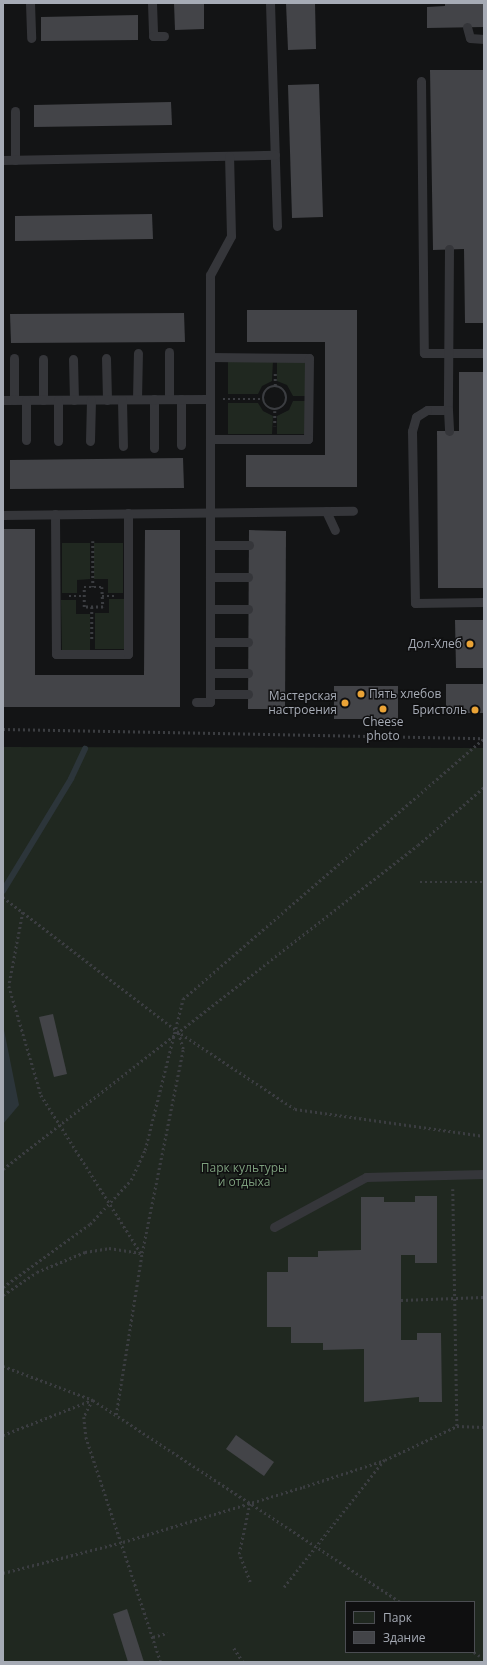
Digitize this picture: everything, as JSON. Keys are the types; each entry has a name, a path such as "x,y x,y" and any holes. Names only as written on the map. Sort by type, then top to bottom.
{"lane":[{"path":"30,3 31,38"},
{"path":"152,3 152,36 164,36"},
{"path":"270,3 277,226"},
{"path":"467,27 470,38 484,39"},
{"path":"421,81 424,353 484,353"},
{"path":"15,111 15,160"},
{"path":"3,160 275,155"},
{"path":"196,702 210,702 210,275 230,236 229,156"},
{"path":"449,249 449,431"},
{"path":"169,352 169,399"},
{"path":"137,399 138,353"},
{"path":"210,357 308,358 308,439 210,439"},
{"path":"14,358 14,400"},
{"path":"106,358 107,400"},
{"path":"43,359 43,400"},
{"path":"73,359 74,400"},
{"path":"154,399 154,448"},
{"path":"181,399 181,445"},
{"path":"3,400 210,399"},
{"path":"26,400 26,440"},
{"path":"58,400 58,440"},
{"path":"90,441 91,400"},
{"path":"122,400 123,446"},
{"path":"448,410 427,410 416,417 412,431 415,603 484,602"},
{"path":"326,511 335,530"},
{"path":"3,515 353,511"},
{"path":"55,514 56,654 128,654 128,513"},
{"path":"210,545 249,545"},
{"path":"210,577 248,577"},
{"path":"210,609 248,609"},
{"path":"210,642 248,642"},
{"path":"210,673 248,673"},
{"path":"210,694 248,694"},
{"path":"274,1227 366,1177 484,1174"}],"path":[{"path":"275,386 282,389 287,399 282,408 275,411 265,406 262,399 265,391 275,386"},
{"path":"210,399 262,399"},
{"path":"93,541 93,587"},
{"path":"84,587 102,587 103,607 92,608 84,608 84,587"},
{"path":"92,608 92,654"},
{"path":"3,729 484,738"},
{"path":"116,1415 142,1253 183,1050 176,1031 183,999 484,738"},
{"path":"3,1169 176,1031 418,845 484,787"},
{"path":"420,882 484,882"},
{"path":"3,897 176,1031 295,1109 484,1136"},
{"path":"23,912 9,986 41,1095 61,1124 142,1253"},
{"path":"3,1287 112,1205 131,1180 145,1150 174,1034"},
{"path":"452,1175 457,1426"},
{"path":"3,1295 37,1272 85,1252 109,1248 142,1253"},
{"path":"401,1300 484,1297"},
{"path":"3,1366 93,1400 250,1501 399,1601"},
{"path":"3,1435 93,1400"},
{"path":"93,1400 84,1417 86,1437 123,1542 161,1662"},
{"path":"3,1573 123,1542 385,1460 457,1426 484,1426"},
{"path":"284,1587 385,1460"},
{"path":"250,1501 239,1554 250,1582"},
{"path":"153,1637 167,1633"},
{"path":"234,1648 243,1662"},
{"path":"475,1653 480,1656"}],"green space":[{"path":"228,361 273,361 272,381 262,386 258,394 228,394"},
{"path":"277,361 305,361 305,396 293,396 287,385 277,381"},
{"path":"293,401 305,401 305,434 277,434 277,416 289,410"},
{"path":"228,403 258,403 263,411 273,416 272,434 228,434"},
{"path":"62,543 90,543 90,579 77,580 77,593 62,593"},
{"path":"94,543 123,543 123,593 108,593 108,579 94,579"},
{"path":"109,599 124,599 124,649 95,649 95,613 109,613"},
{"path":"61,600 76,600 76,614 90,614 90,650 62,650"},
{"name":"Парк культуры и отдыха","path":"3,747 484,748 484,1662 3,1662"}],"shaded area":[{"path":"3,1025 19,1105 3,1124"}],"building":[{"path":"174,3 204,3 204,29 175,30"},
{"path":"286,3 315,3 316,49 288,50"},
{"path":"445,3 484,3 484,27 427,28 427,7 445,6"},
{"path":"138,15 138,40 41,41 41,17"},
{"path":"430,70 484,70 484,323 465,323 464,249 433,250"},
{"path":"319,84 323,217 292,218 288,85"},
{"path":"171,102 172,125 34,127 34,105"},
{"path":"152,214 153,239 15,241 15,216"},
{"path":"247,310 357,310 357,487 246,487 246,455 325,455 325,342 247,342"},
{"path":"184,313 185,342 11,343 10,314"},
{"path":"459,372 484,372 484,588 438,588 437,431 459,431"},
{"path":"183,458 184,488 10,489 10,460"},
{"path":"3,529 35,529 35,675 144,675 145,530 180,530 180,707 3,707"},
{"path":"249,530 286,531 285,709 248,709"},
{"name":"Дол-Хлеб","path":"455,620 484,620 484,668 456,668"},
{"path":"446,684 484,684 484,713 446,713"},
{"path":"334,686 398,686 398,719 334,719"},
{"path":"53,1014 67,1074 54,1077 39,1017"},
{"path":"415,1196 437,1196 437,1263 415,1263 415,1255 401,1255 401,1340 417,1340 417,1333 441,1333 442,1402 419,1402 419,1397 364,1402 364,1349 323,1350 323,1343 291,1343 291,1327 267,1327 267,1272 288,1272 288,1257 318,1257 318,1251 361,1250 361,1197 384,1197 384,1202 415,1202"},
{"path":"236,1435 274,1462 264,1476 226,1449"},
{"path":"127,1609 144,1662 128,1662 113,1614"}],"waterway":[{"path":"3,891 71,779 85,749"}],"place":[{"name":"Дол-Хлеб","path":"470,644"},
{"name":"Пять хлебов","path":"361,694"},
{"name":"Мастерская настроения","path":"345,703"},
{"name":"Cheese photo","path":"383,709"},
{"name":"Бристоль","path":"475,710"}]}
